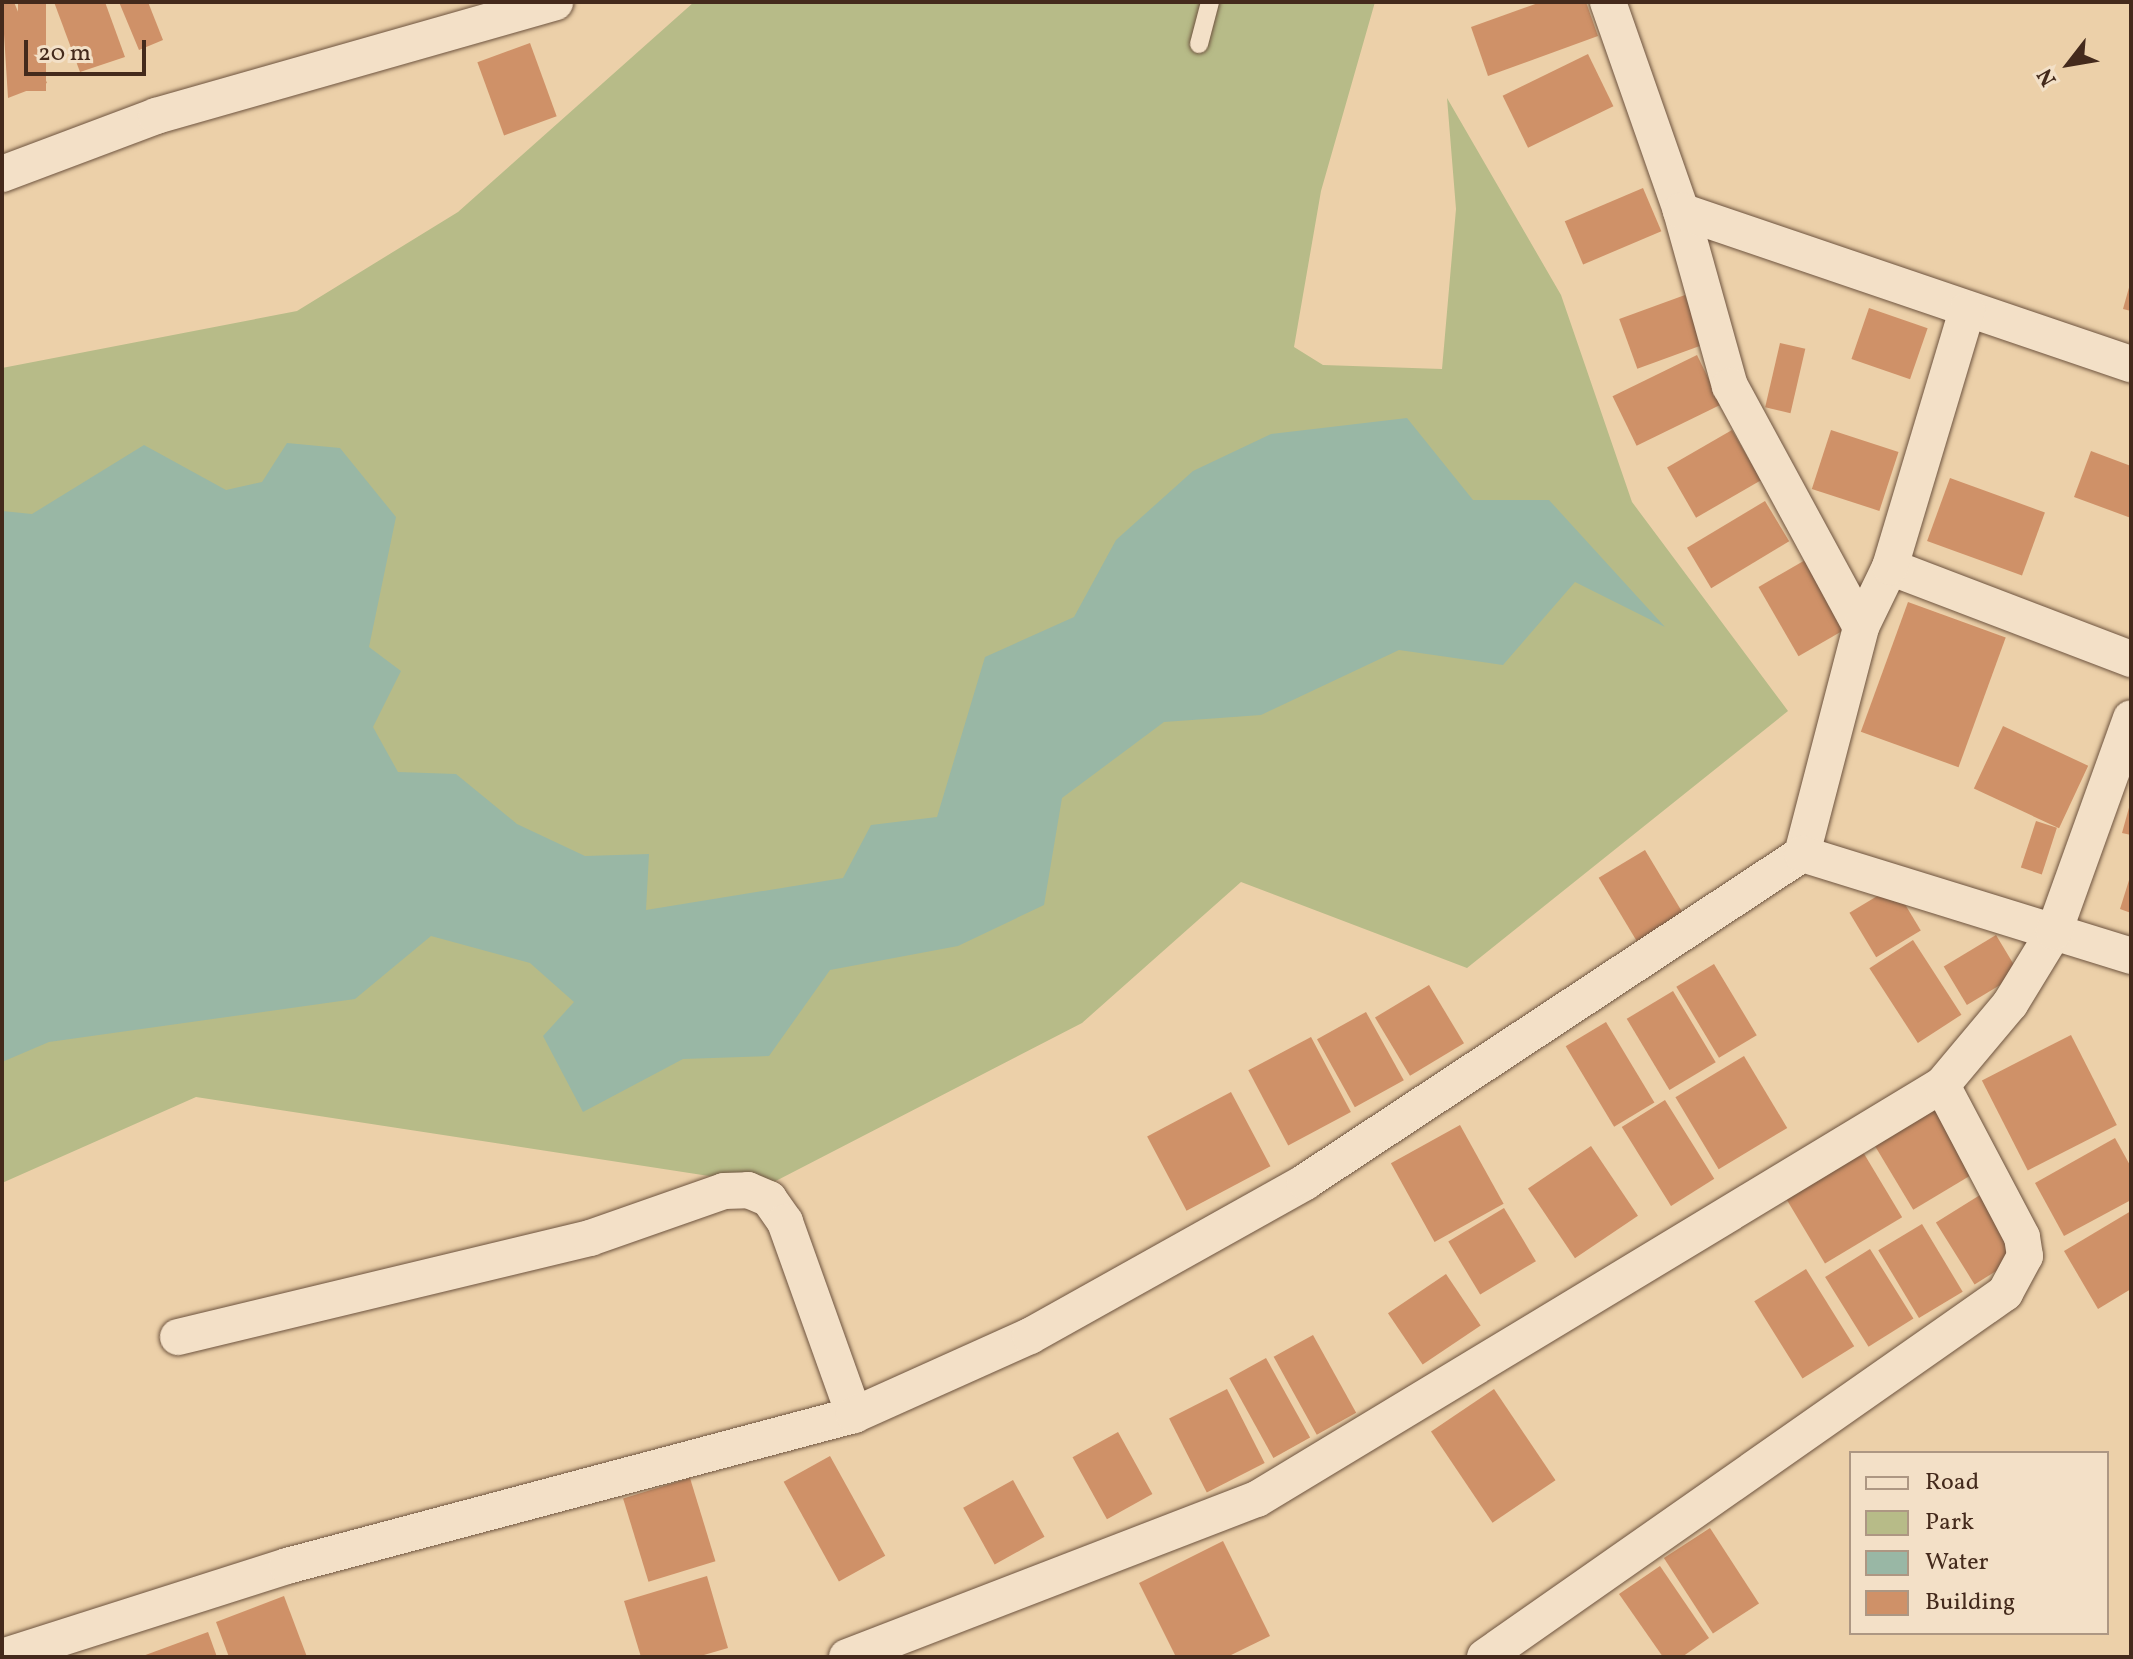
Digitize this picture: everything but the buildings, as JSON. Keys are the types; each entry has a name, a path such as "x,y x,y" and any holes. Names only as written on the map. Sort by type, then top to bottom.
{"street":[{"path":"2,174 156,116 555,2"},
{"path":"1608,2 1681,211 1730,386 1861,627"},
{"path":"1681,211 2131,364"},
{"path":"2,1657 287,1566 854,1415 1030,1336 1305,1182 1802,854 1861,627 1890,567 1967,310"},
{"path":"1890,567 2131,659"},
{"path":"847,1657 885,1652 1257,1499 1942,1085 2010,1004 2054,932 2131,718"},
{"path":"1802,854 2131,956"},
{"path":"1490,1656 2005,1293 2025,1256 2022,1237 1942,1085"},
{"path":"178,1337 590,1238 724,1191 748,1190 769,1199 785,1222 854,1415"}],"lane":[{"path":"1199,44 1210,2"}],"green space":[{"path":"694,2 1375,2 1321,191 1294,347 1323,365 1442,369 1456,209 1447,98 1561,295 1632,502 1788,711 1467,968 1241,882 1082,1023 768,1185 196,1097 2,1183 2,368 297,311 458,212"}],"water":[{"path":"1407,418 1473,500 1549,500 1665,627 1575,582 1503,665 1399,650 1261,715 1164,722 1062,798 1044,905 958,946 830,970 769,1056 683,1059 583,1112 543,1036 574,1002 530,963 431,936 355,999 49,1042 2,1062 2,511 32,514 144,445 226,490 262,482 287,443 340,448 396,517 369,647 401,671 373,727 398,772 456,774 517,824 585,856 649,854 646,910 843,878 871,825 937,817 985,657 1074,617 1116,540 1193,471 1271,434"}]}
